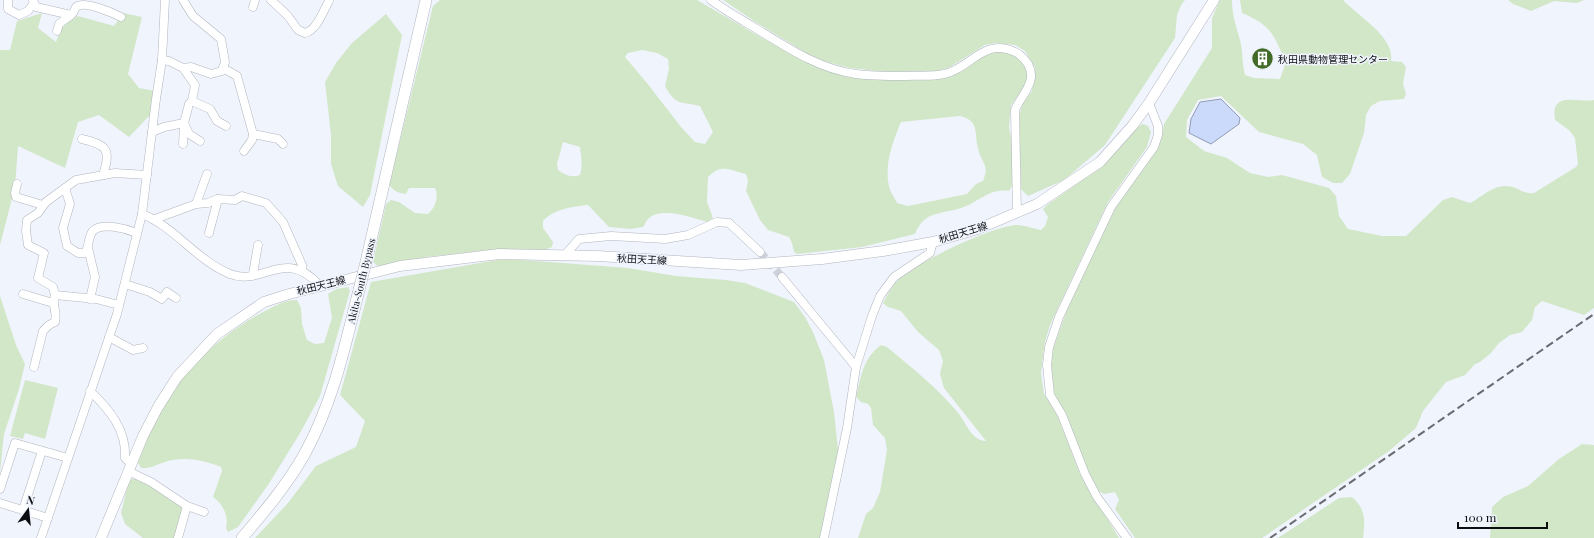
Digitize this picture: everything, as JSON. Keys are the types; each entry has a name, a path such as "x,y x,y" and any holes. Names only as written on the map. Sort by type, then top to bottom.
{"highway":[{"name":"Akita-South Bypass","path":"242,538 285,486 304,455 337,378 366,262 426,0"}],"main road":[{"name":"秋田天王線","path":"103,535 129,467 158,407 177,377 217,334 264,302 400,266 499,254 565,255 741,264 822,259 933,242 978,229 1017,213 1057,192 1100,162 1133,125 1149,103 1214,0"}],"street":[{"path":"8,0 8,9 19,15 28,11 33,2 45,10 72,15"},
{"path":"41,538 119,305 142,214 162,60 165,0"},
{"path":"183,0 193,16 221,39 225,57 222,71 211,74 191,67 183,68"},
{"path":"271,0 288,16 298,30 305,34 310,32 317,23 329,1"},
{"path":"711,0 805,58 855,74 887,76 945,74 985,51 995,48 1017,52 1030,68 1032,80 1027,91 1019,100 1015,110 1017,213"},
{"path":"57,31 59,24 72,15 77,3 90,5 121,17"},
{"path":"162,60 169,61 183,68 195,85 192,101 189,104 184,124 183,144"},
{"path":"223,68 237,76 252,134 252,140 244,151"},
{"path":"192,101 210,109 217,122 226,126"},
{"path":"1127,538 1097,497 1085,474 1062,415 1050,395 1047,365 1049,347 1059,317 1108,213 1154,147 1158,135 1158,126 1149,103"},
{"path":"152,132 164,127 184,124"},
{"path":"184,124 189,134 200,141"},
{"path":"252,134 278,139 283,144"},
{"path":"82,139 96,142 104,147 108,160 103,175"},
{"path":"34,367 43,331 49,325 56,322 57,315 53,288 38,278 44,253 28,245 26,231 28,220 38,213 64,188 76,180 115,173 147,175"},
{"path":"196,204 207,174"},
{"path":"17,184 15,193 16,197 44,206"},
{"path":"64,188 70,204 63,228 67,246 78,253 85,253 88,248 92,232 96,228 117,226 137,233"},
{"path":"155,219 196,204 208,203 218,199 235,200 242,196 266,203 283,222 302,265 302,270"},
{"path":"209,233 218,199"},
{"path":"142,214 155,219 202,258 230,274 244,276 278,268 302,270 320,286"},
{"path":"565,255 580,239 611,236 665,239 688,235 718,222 729,223 760,252"},
{"path":"824,538 847,428 856,367 862,344 880,296 894,277 930,253 933,242"},
{"path":"253,274 258,245"},
{"path":"88,248 95,277 90,299"},
{"path":"782,277 856,367"},
{"path":"125,284 150,292 162,298 167,292 176,298"},
{"path":"23,294 54,299 90,299 119,305"},
{"path":"109,337 133,350 143,348"},
{"path":"90,391 100,400 118,423 124,440 125,458 129,467 187,506 204,512"},
{"path":"0,489 15,443 68,458"},
{"path":"23,510 42,451"},
{"path":"0,503 48,518"},
{"path":"178,538 187,506"}],"green space":[{"path":"440,0 697,0 764,39 827,71 857,78 936,79 994,52 1008,53 1014,55 1022,63 1029,81 1011,105 1009,127 1014,152 1012,186 1009,191 996,191 964,207 935,214 924,220 915,234 862,247 797,254 794,252 789,237 768,230 760,220 746,191 748,181 746,174 721,169 717,170 708,177 707,202 713,218 707,222 677,214 661,213 648,219 643,227 631,229 609,227 588,205 558,211 543,221 543,228 553,242 552,247 545,250 500,249 426,257 379,267 373,262 386,204 391,200 399,202 415,213 428,214 434,206 437,195 435,188 409,188 406,194 396,191 389,185 433,6","holes":["642,50 657,53 668,59 669,69 665,86 675,100 700,106 713,132 705,144 695,142 681,127 625,57 628,53","960,116 971,121 975,128 979,153 986,170 983,181 976,184 967,194 908,206 897,203 891,193 888,178 888,162 892,145 901,122","563,142 580,147 582,165 580,175 566,175 558,170 557,164"]},
{"path":"723,0 1185,0 1177,15 1175,38 1105,145 1064,180 1028,196 1021,189 1019,117 1022,104 1032,91 1035,67 1025,51 1015,45 996,43 985,45 950,67 937,71 885,72 850,68 816,59"},
{"path":"1220,0 1232,0 1233,16 1241,44 1245,75 1254,78 1280,79 1286,62 1278,44 1266,27 1260,22 1242,13 1240,0 1343,0 1382,35 1391,52 1391,61 1402,62 1406,67 1403,84 1406,94 1404,99 1380,101 1371,106 1366,115 1364,133 1350,174 1342,183 1333,183 1322,177 1317,155 1303,144 1259,132 1221,96 1198,100 1187,120 1186,137 1204,151 1227,158 1250,173 1268,177 1282,175 1329,188 1336,196 1339,216 1348,229 1382,236 1406,236 1443,200 1452,197 1470,203 1490,190 1501,186 1513,187 1526,192 1534,193 1576,167 1578,164 1575,138 1570,131 1555,120 1557,105 1561,101 1567,100 1594,100 1594,308 1584,315 1542,301 1535,307 1532,320 1522,332 1510,335 1499,343 1490,354 1475,364 1465,375 1446,382 1423,411 1416,428 1389,451 1262,538 1135,538 1115,509 1119,500 1115,492 1104,494 1096,490 1065,413 1053,391 1050,377 1051,355 1070,301 1117,205 1161,141 1164,124 1212,48 1212,18"},
{"path":"1508,0 1584,0 1577,3 1554,1 1531,11 1513,4"},
{"path":"42,13 38,28 56,42 62,25 78,16 114,26 123,13 142,17 128,74 139,88 155,91 151,114 129,137 99,115 78,122 65,168 18,146 15,187 0,245 0,50 10,50 17,21"},
{"path":"386,14 402,35 370,195 363,207 338,186 331,164 331,135 325,82 336,63 352,43"},
{"path":"1143,124 1148,126 1151,132 1147,147 1108,202 1050,325 1045,342 1041,373 1044,394 1056,412 1080,474 1119,538 858,538 866,514 873,508 880,492 887,450 885,438 873,425 871,408 868,404 861,402 856,397 861,375 866,362 881,345 887,347 934,387 959,414 973,435 986,441 944,388 940,374 943,361 939,350 918,332 901,311 888,307 883,303 893,287 900,278 923,263 939,254 991,231 1017,225 1041,230 1045,226 1048,217 1043,209 1095,171 1136,128"},
{"path":"497,260 524,260 628,268 676,276 726,280 745,283 794,302 805,317 813,332 824,360 834,412 841,477 828,538 255,538 288,503 316,466 356,447 365,421 340,395 371,282"},
{"path":"348,287 350,291 320,396 299,435 268,485 238,527 228,532 226,528 226,515 220,503 213,497 222,471 221,467 207,462 179,459 141,468 138,463 145,441 161,411 184,377 212,347 245,322 275,306 293,300 297,300 301,308 302,324 307,340 315,344 324,343 332,318 328,294 336,289"},
{"path":"0,296 16,345 25,364 19,389 4,434 0,473"},
{"path":"25,380 58,388 45,439 25,433 23,439 10,436"},
{"path":"1582,444 1594,445 1594,538 1490,538 1492,507 1503,497 1528,486 1559,459"},
{"path":"137,478 181,505 184,510 176,538 143,538 125,524 121,513 129,480"},
{"path":"1352,497 1360,506 1364,516 1363,538 1278,538 1339,498"}],"water":[{"path":"1221,99 1240,118 1239,124 1211,144 1189,133 1191,119 1200,102"}],"tunnel":[{"path":"760,252 782,277"}],"railway":[{"path":"1270,538 1594,314"}],"place":[{"name":"秋田県動物管理センター","path":"1263,59"}]}
